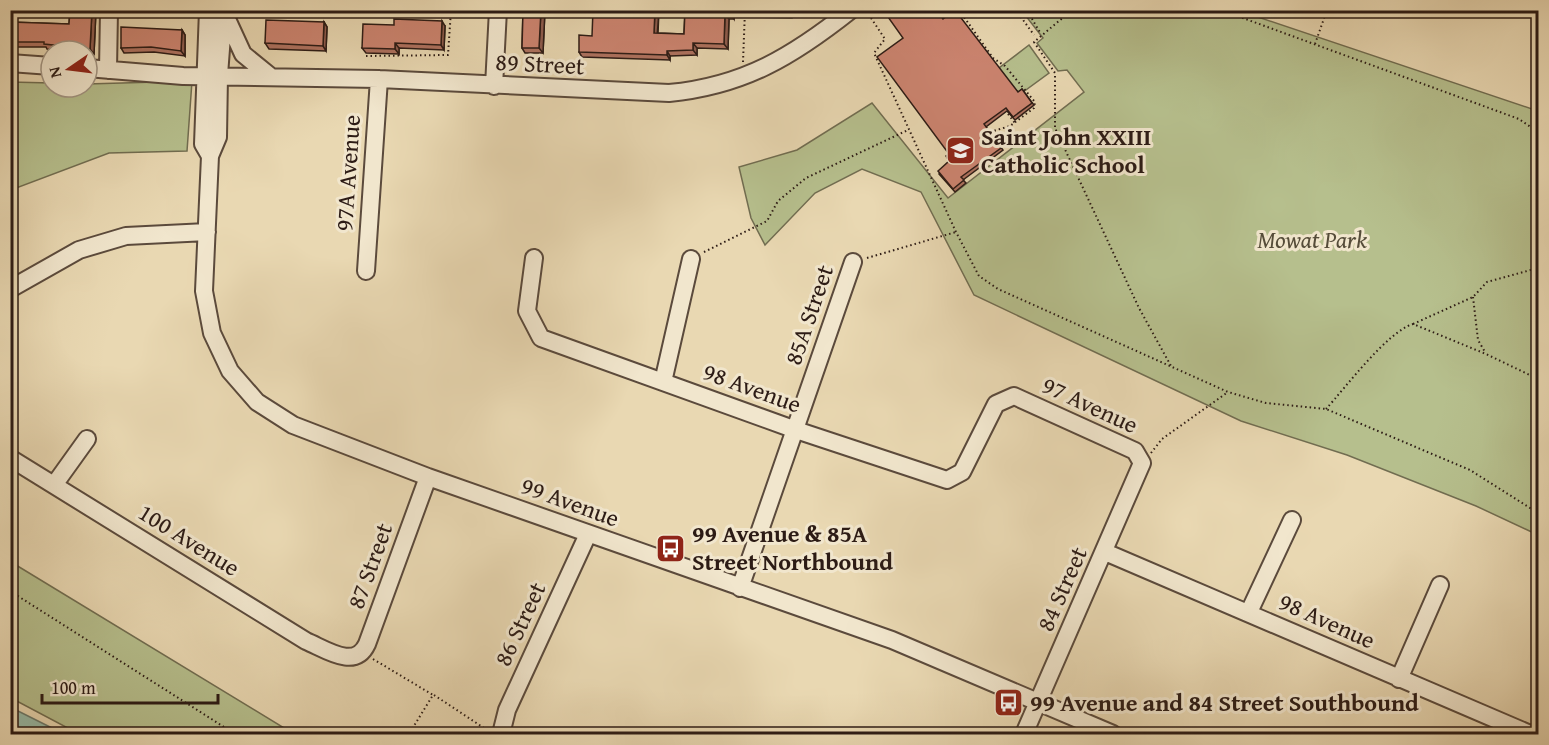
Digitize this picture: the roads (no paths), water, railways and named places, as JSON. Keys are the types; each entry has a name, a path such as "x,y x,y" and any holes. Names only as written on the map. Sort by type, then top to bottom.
{"street":[{"path":"108,70 109,10"},
{"name":"99 Avenue","path":"208,10 212,75"},
{"path":"495,86 498,10"},
{"name":"89 Street","path":"99,69 183,76 378,79 662,93 715,87 743,78 787,56 851,10"},
{"path":"224,11 243,54 270,76"},
{"name":"99 Avenue","path":"224,11 212,75 203,144 210,156 204,291 212,333 230,371 257,402 293,425 428,477 892,640 1113,735"},
{"path":"10,63 39,65"},
{"name":"97A Avenue","path":"366,271 378,79"},
{"path":"10,289 79,250 126,237 207,232"},
{"name":"98 Avenue","path":"534,258 527,311 541,338 796,430 946,480"},
{"path":"663,382 691,259"},
{"name":"85A Street","path":"740,588 853,262"},
{"name":"97 Avenue","path":"946,480 962,472 996,404 1014,396 1135,451 1142,463"},
{"path":"54,485 87,439"},
{"name":"100 Avenue","path":"10,458 306,641 346,658"},
{"name":"84 Street","path":"1024,735 1142,463"},
{"name":"87 Street","path":"346,658 355,658 363,653 428,477"},
{"path":"1249,612 1292,520"},
{"name":"86 Street","path":"501,735 507,710 588,534"},
{"name":"98 Avenue","path":"1105,552 1249,612 1530,735"},
{"path":"1399,679 1440,585"}],"place":[{"name":"Saint John XXIII Catholic School","path":"960,151"},
{"name":"99 Avenue & 85A Street Northbound","path":"671,548"},
{"name":"99 Avenue and 84 Street Southbound","path":"1009,703"}],"park label":[{"name":"Mowat Park","path":"1312,240"}]}
